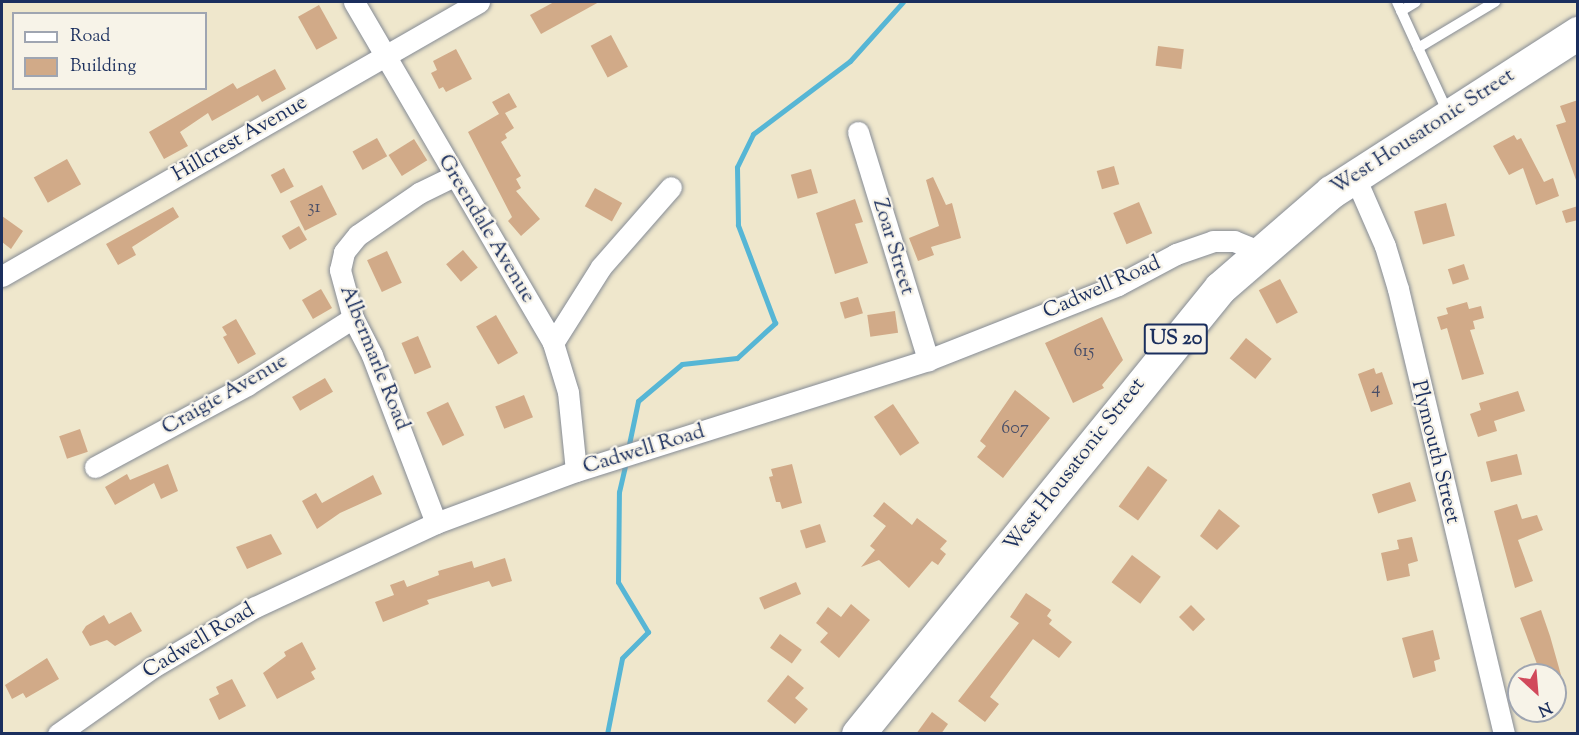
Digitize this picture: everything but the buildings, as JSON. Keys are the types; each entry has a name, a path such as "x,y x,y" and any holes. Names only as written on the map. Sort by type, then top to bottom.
{"highway":[{"name":"West Housatonic Street","path":"858,734 1165,353 1259,251 1354,175 1578,33"}],"street":[{"name":"Greendale Avenue","path":"354,2 553,344 568,392 576,471"},
{"name":"Hillcrest Avenue","path":"2,276 478,2"},
{"name":"Zoar Street","path":"858,132 928,360"},
{"name":"Plymouth Street","path":"1354,175 1385,246 1398,289 1504,734"},
{"name":"Albermarle Road","path":"436,523 372,355 353,318 340,270 344,252 358,235 390,211 454,176"},
{"path":"553,344 601,267 671,187"},
{"name":"Cadwell Road","path":"58,734 153,667 255,607 436,523 576,471 928,360 1118,285 1176,254 1214,241 1234,241 1259,251"},
{"name":"Craigie Avenue","path":"95,467 247,385 353,318"}],"lane":[{"path":"1416,2 1399,6 1449,114"},
{"path":"1418,48 1495,2"}],"waterway":[{"path":"628,449 638,401 682,364 737,358 775,323 738,225 737,167 753,134 850,61 903,2"},
{"path":"607,734 622,658 648,632 618,582 619,492 626,461"}]}
